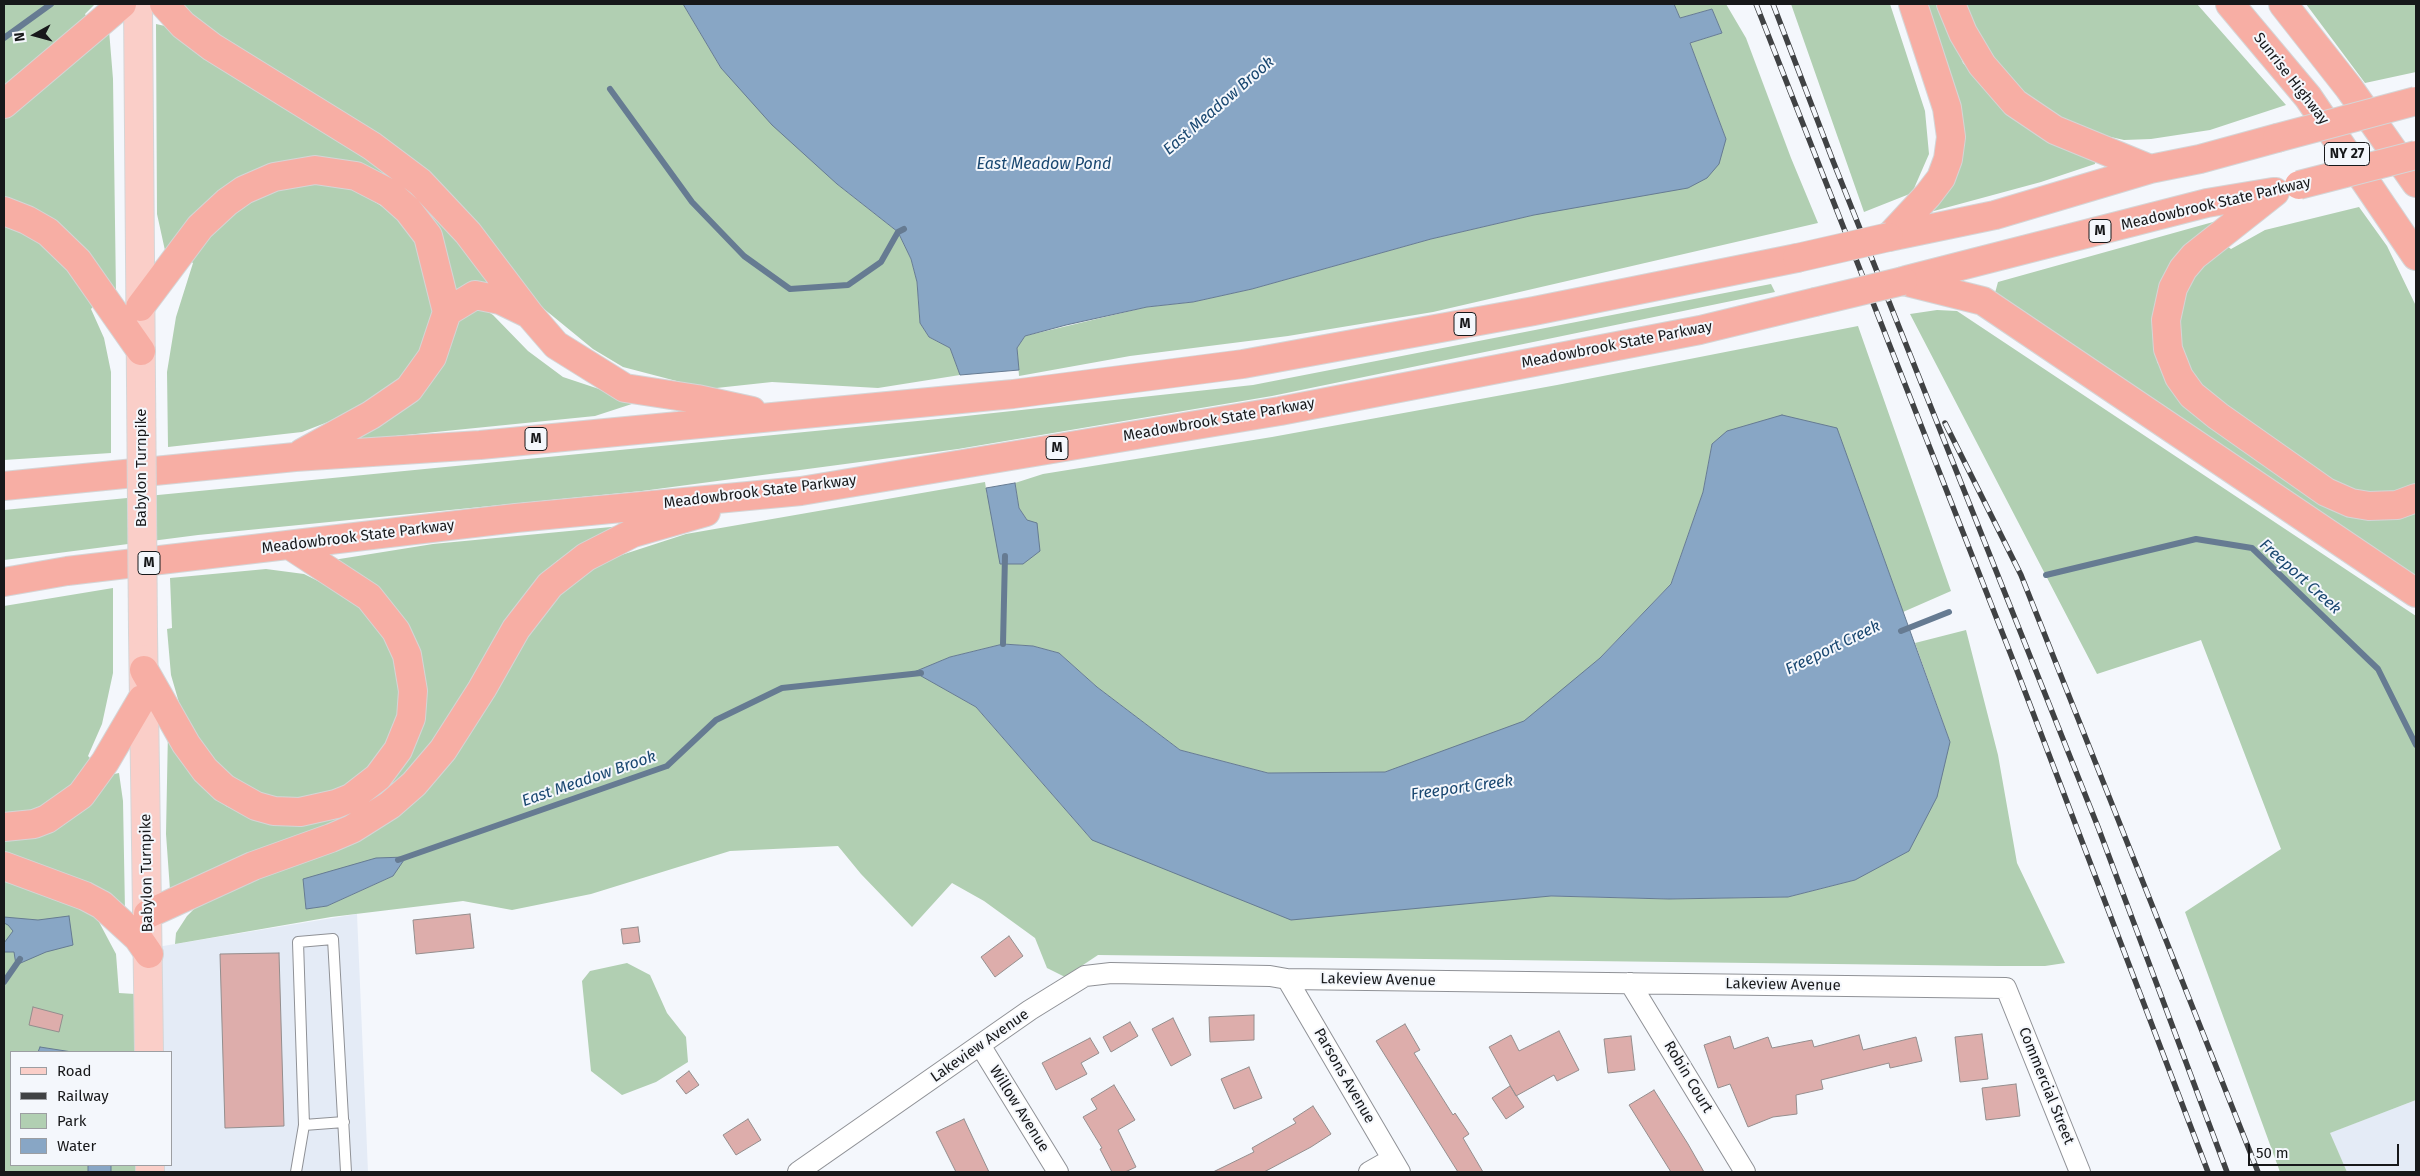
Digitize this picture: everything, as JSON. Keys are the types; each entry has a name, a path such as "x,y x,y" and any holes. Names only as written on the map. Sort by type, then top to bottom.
{"highway":[{"path":"4,104 122,4"},
{"path":"164,4 183,26 212,47 372,146 420,182 468,234 556,345 625,388 697,399 777,417"},
{"path":"1889,237 1941,178 1948,160 1951,137 1946,108 1913,4"},
{"path":"1951,4 1963,33 1982,65 2015,103 2055,130 2150,169"},
{"name":"Sunrise Highway","path":"2230,4 2308,97 2416,256"},
{"name":"NY 27","path":"2289,8 2349,88 2416,183"},
{"name":"M","path":"4,486 295,457 480,445 1013,394 1243,364 1534,311 1797,258 1995,215 2150,169 2200,159 2416,101"},
{"name":"Meadowbrook State Parkway","path":"5,582 67,571 516,518 801,491 1280,411 1700,330 2207,204 2287,189 2416,155"},
{"path":"140,307 200,227 227,202 244,190 274,177 315,170 356,176 389,193 408,210 428,236 447,312 432,357 409,389 370,415 295,457"},
{"path":"2287,189 2194,256 2183,269 2173,288 2166,320 2168,349 2179,377 2192,395 2218,416 2326,492 2351,503 2369,506 2397,505 2416,498"},
{"path":"4,212 27,220 48,232 78,261 141,351"},
{"path":"1902,281 1983,301 2416,593"},
{"path":"447,312 475,295 500,300 530,314"},
{"path":"148,914 252,866 352,829 390,805 414,784 443,750 482,689 516,629 544,592 550,585 586,557 632,533 766,494"},
{"path":"144,670 186,744 205,770 224,788 256,806 274,811 300,812 336,804 350,798 378,777 398,750 411,718 413,691 407,655 396,631 368,597 291,546"},
{"path":"4,827 34,824 47,819 80,795 105,762 142,699"},
{"path":"4,866 85,896 102,905 138,938 148,954"}],"main road":[{"name":"Babylon Turnpike","path":"138,4 142,632 144,670 142,699 148,914 149,1051"}],"street":[{"name":"Lakeview Avenue","path":"798,1172 1030,1010 1085,976 1110,973 1270,976 1287,979 2006,988 2011,1000"},
{"name":"Parsons Avenue","path":"1287,979 1396,1165"},
{"name":"Robin Court","path":"1630,983 1745,1172"},
{"name":"Commercial Street","path":"2011,1000 2080,1172"},
{"name":"Willow Avenue","path":"980,1045 1058,1172"},
{"path":"1369,1172 1396,1165"}],"lane":[{"path":"296,1172 304,1125 298,942 333,939 346,1172"},
{"path":"304,1125 344,1122"}],"shaded area":[{"path":"357,914 368,1172 152,1172 152,1166 172,1166 172,1051 152,1051 151,948"},
{"path":"2416,1100 2416,1172 2347,1172 2329,1133"}],"green space":[{"path":"4,4 95,4 85,14 89,21 4,90"},
{"path":"178,4 683,4 721,68 837,184 898,232 911,259 917,282 920,323 929,337 950,348 960,375 878,388 772,382 707,389 623,367 593,349 538,304 495,248 180,16"},
{"path":"1674,4 1726,4 1746,38 1791,158 1818,223 1433,312 1288,336 1130,356 1019,376 1017,348 1025,336 1147,307 1193,302 1252,289 1431,239 1534,215 1726,139 1690,43 1722,33 1712,9 1680,18"},
{"path":"1791,4 1890,4 1925,111 1929,154 1912,193 1864,212"},
{"path":"1922,4 1940,4 1963,63 2005,111 2096,156 2095,164 2041,182 1919,215 1953,168"},
{"path":"1961,4 2197,4 2286,105 2210,130 2151,139 2124,140 2071,128 2001,79"},
{"path":"2306,4 2416,4 2416,72 2365,83"},
{"path":"156,24 174,28 397,177 458,241 493,287 453,297 443,247 320,159 166,255 157,214"},
{"path":"109,30 113,79 116,294 4,203 4,116"},
{"path":"281,185 349,185 400,218 431,264 434,314 414,370 372,405 302,432 168,447 167,372 176,317 193,263 185,257 226,214"},
{"path":"2359,207 2387,246 2416,306 2416,487 2373,497 2341,491 2198,387 2176,352 2180,296 2202,260 2224,244 2231,249 2265,230"},
{"path":"2231,217 2172,262 2159,287 2154,324 2157,362 2187,408 2322,504 2416,507 2416,581 1995,293 1998,282"},
{"path":"4,224 25,230 61,257 97,302 91,309 104,338 111,372 111,453 4,460"},
{"path":"1771,284 1775,292 1272,396 958,449 642,491 198,535 4,560 4,510 938,419 1253,385"},
{"path":"478,305 493,315 528,351 563,377 638,402 595,416 336,442 376,423 461,308"},
{"path":"1937,310 1957,311 2416,616 2416,1100 2330,1133 2347,1172 2280,1172 2185,912 2281,849 2201,640 2097,674 1910,314"},
{"path":"1858,326 1951,591 1903,612 1837,429 1712,444 1703,492 1671,584 1600,658 1525,725 1385,772 1268,773 1180,750 1097,687 1059,653 1033,646 1003,644 950,657 915,672 976,707 1092,840 1546,896 1669,899 1788,897 1855,880 1950,742 1915,643 1966,630 1998,755 2017,863 2065,963 2045,966 1998,966 1098,955 1065,977 1047,968 1035,938 984,901 952,883 912,927 861,874 838,846 730,851 591,894 512,910 463,901 331,917 175,944 176,933 187,916 198,905 398,815 542,608 603,561 686,534 985,482 987,495 1027,520 1019,508 1015,483 1043,474 1272,437 1557,385","holes":["393,876 327,906 306,908 304,879"]},
{"path":"632,525 557,561 521,601 414,773 367,810 170,890 166,834 168,730 226,806 261,822 313,821 353,808 421,681 327,561 433,544"},
{"path":"266,569 304,574 352,598 391,644 402,698 389,743 365,776 316,799 270,801 221,776 182,713 171,675 167,629 172,628 170,578"},
{"path":"113,588 113,673 102,724 88,756 94,762 61,799 31,815 4,818 4,606"},
{"path":"110,769 114,774 119,773 123,801 125,911 4,857 4,838"},
{"path":"4,878 67,900 103,918 99,922 116,954 119,993 151,995 152,1051 10,1051 10,1166 152,1166 152,1172 4,1172"},
{"path":"627,963 650,975 667,1013 686,1037 688,1062 656,1082 622,1095 591,1071 582,981 590,971"}],"water":[{"name":"East Meadow Pond","path":"683,4 1674,4 1680,18 1712,9 1722,33 1690,43 1726,139 1719,164 1707,178 1688,188 1534,215 1431,239 1252,289 1193,302 1147,307 1066,325 1025,336 1017,348 1019,370 960,375 950,348 929,337 920,323 917,282 911,259 898,232 837,184 772,125 721,68"},
{"path":"1782,415 1837,428 1950,742 1937,797 1909,851 1855,880 1788,897 1669,899 1551,896 1291,920 1092,840 976,707 914,672 950,657 1003,644 1033,646 1059,653 1097,687 1180,750 1268,773 1385,772 1524,721 1600,658 1671,584 1703,492 1712,444 1727,431"},
{"path":"1015,483 1019,508 1027,520 1037,523 1040,551 1023,564 1000,564 986,488"},
{"path":"406,857 393,876 327,906 306,909 303,879 376,858"},
{"path":"69,916 73,945 46,952 16,965 14,952 4,952 4,943 13,931 4,923 4,917 38,920"},
{"path":"40,1047 66,1051 38,1051"},
{"path":"88,1166 111,1166 111,1172 88,1172"}],"building":[{"path":"470,914 474,948 416,954 413,920"},
{"path":"638,927 640,942 623,944 621,929"},
{"path":"1009,936 1023,956 995,977 981,957"},
{"path":"279,953 284,1126 225,1128 220,954"},
{"path":"33,1007 63,1015 59,1032 29,1025"},
{"path":"1254,1015 1254,1040 1210,1042 1209,1017"},
{"path":"1173,1018 1191,1055 1171,1066 1152,1029"},
{"path":"1130,1022 1138,1036 1111,1052 1103,1037"},
{"path":"1405,1024 1420,1050 1414,1053 1453,1115 1455,1113 1469,1134 1463,1138 1483,1172 1458,1172 1376,1041"},
{"path":"1559,1031 1579,1070 1557,1081 1554,1075 1516,1096 1489,1047 1511,1035 1519,1051"},
{"path":"1982,1034 1988,1079 1960,1082 1955,1037"},
{"path":"1859,1035 1863,1050 1916,1037 1922,1061 1890,1068 1889,1063 1821,1080 1823,1089 1796,1095 1797,1114 1773,1117 1748,1127 1730,1084 1718,1088 1704,1045 1730,1036 1734,1049 1768,1037 1772,1048 1812,1040 1814,1047"},
{"path":"1631,1036 1635,1070 1608,1073 1604,1039"},
{"path":"1090,1038 1099,1053 1081,1063 1087,1074 1056,1090 1042,1063"},
{"path":"1249,1067 1262,1098 1234,1109 1221,1079"},
{"path":"689,1071 699,1085 686,1094 676,1081"},
{"path":"2016,1084 2020,1116 1986,1120 1982,1088"},
{"path":"1114,1085 1135,1120 1118,1130 1136,1167 1125,1172 1112,1172 1100,1149 1102,1148 1083,1117 1097,1109 1091,1099"},
{"path":"1510,1086 1524,1107 1506,1119 1492,1098"},
{"path":"1654,1090 1704,1172 1671,1172 1629,1105"},
{"path":"1313,1106 1331,1134 1264,1172 1213,1172 1254,1152 1252,1148 1296,1123 1293,1119"},
{"path":"748,1119 761,1140 736,1155 723,1135"},
{"path":"964,1119 989,1172 956,1172 936,1132"}],"waterway":[{"path":"4,38 51,4"},
{"path":"610,89 692,202 744,256 790,289 848,285 881,262 898,232 904,229"},
{"name":"Freeport Creek","path":"2046,575 2196,539 2252,548 2378,669 2416,745"},
{"path":"1003,644 1005,556"},
{"name":"Freeport Creek","path":"1901,631 1949,612"},
{"name":"East Meadow Brook","path":"398,860 667,766 716,720 782,688 921,673"},
{"path":"4,982 20,959"}],"railway":[{"path":"1756,4 2011,655 2208,1172"},
{"path":"1773,4 1833,161 2098,827 2227,1172"},
{"path":"1945,423 2021,575 2258,1172"}]}
